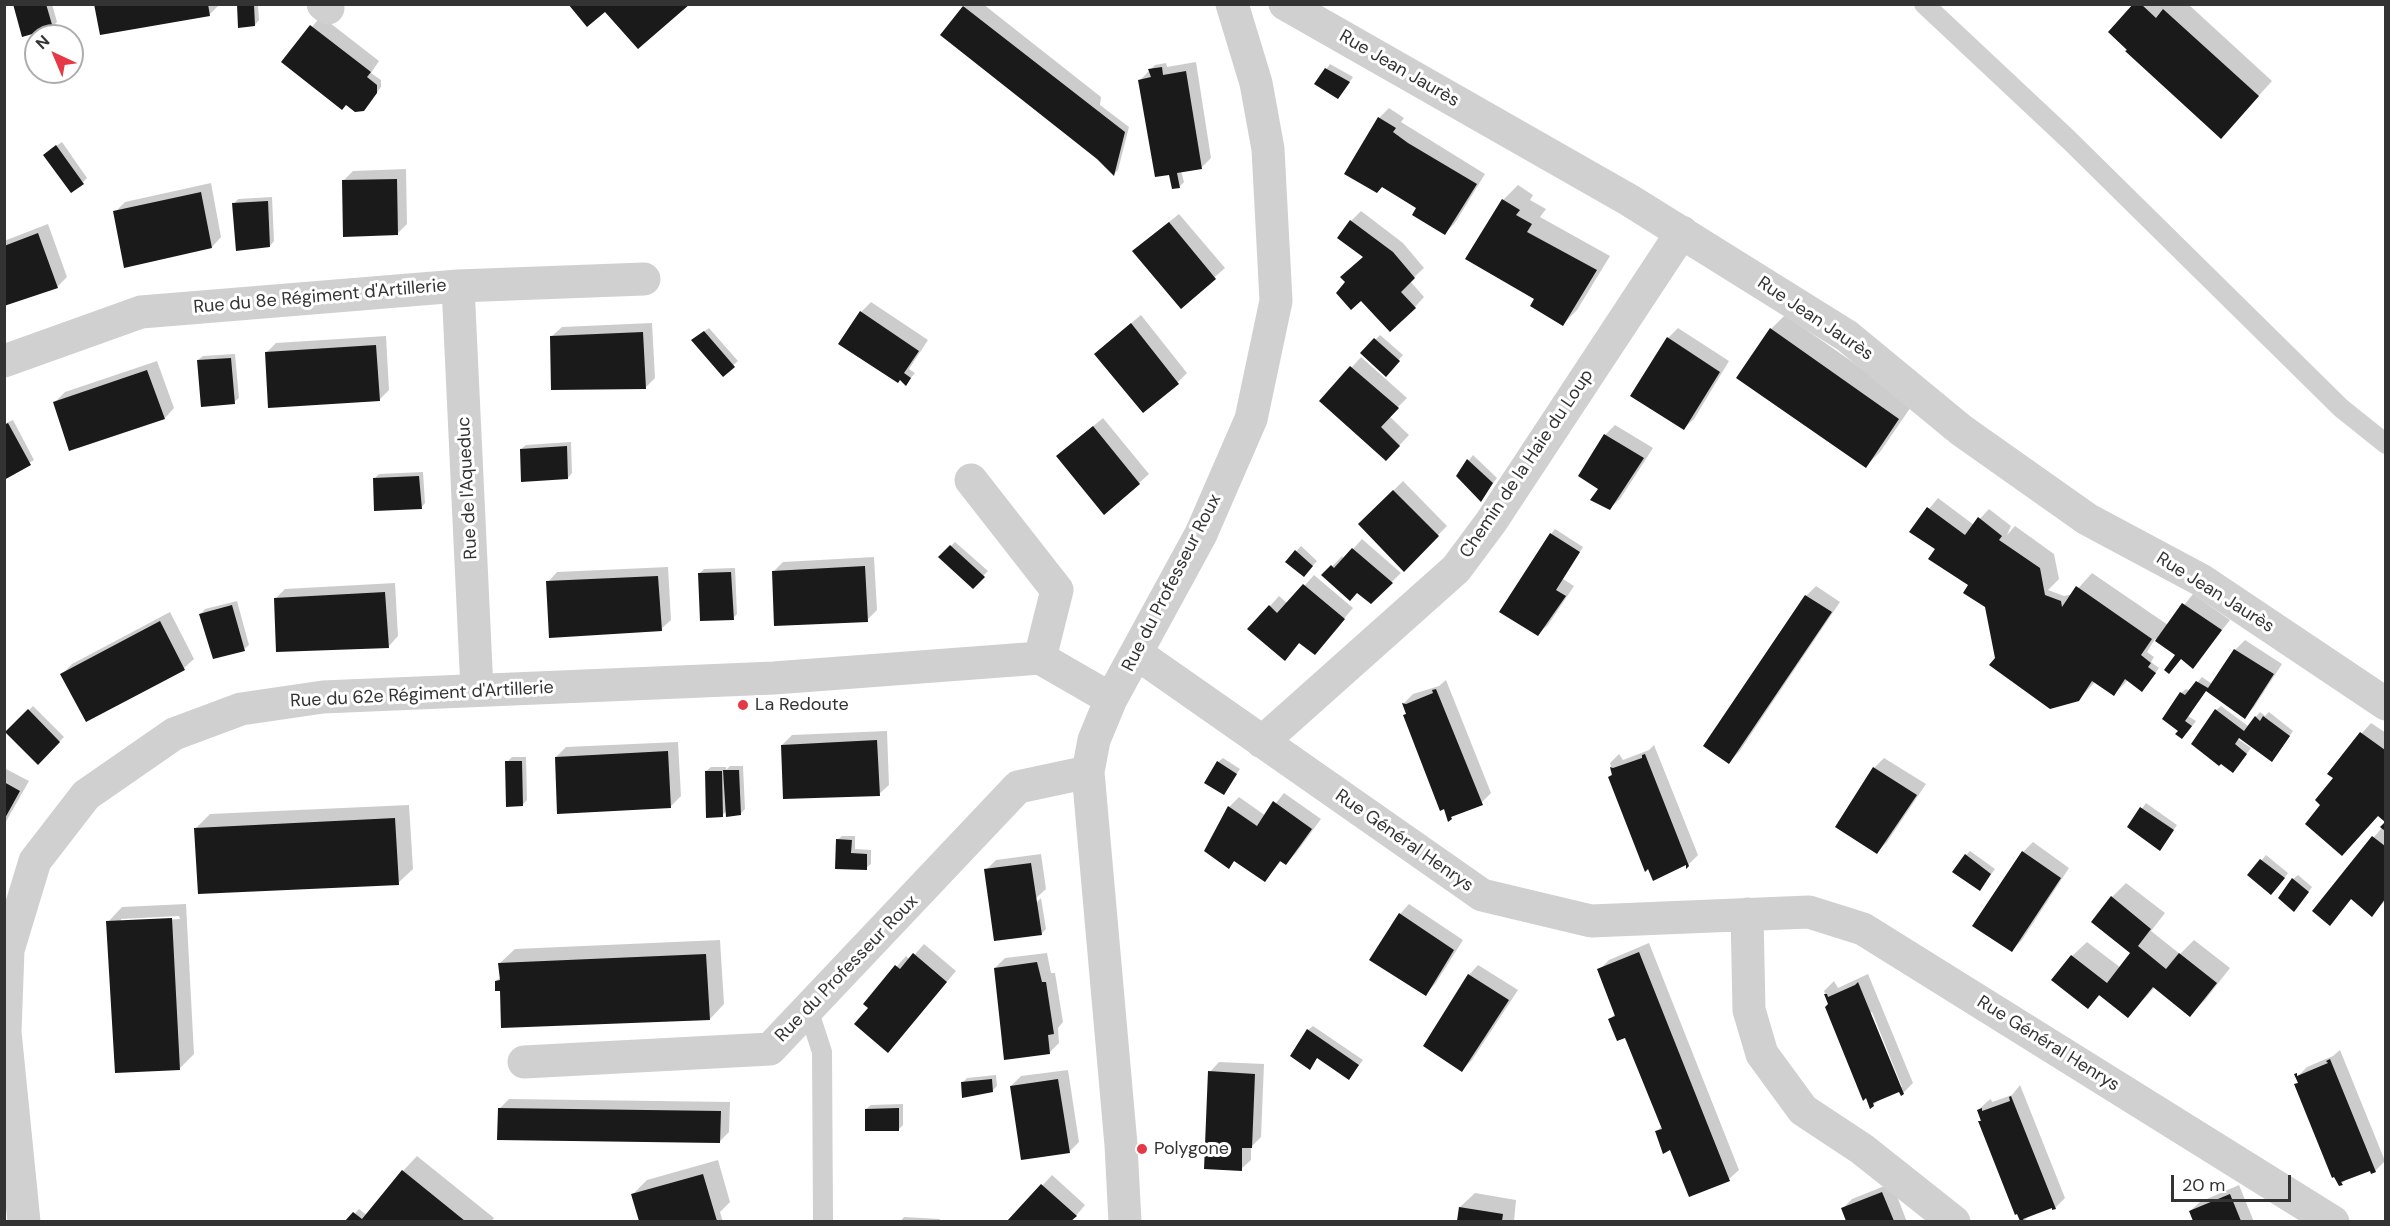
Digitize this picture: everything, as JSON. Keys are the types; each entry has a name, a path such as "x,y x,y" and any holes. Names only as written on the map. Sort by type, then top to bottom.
{"street":[{"name":"Rue du Professeur Roux","path":"1125,1221 1121,1145 1088,772 1094,740 1111,699 1202,534 1251,419 1276,301 1268,150 1256,83 1232,4"},
{"name":"Rue Jean Jaurès","path":"1285,4 1682,232 1847,336 1960,430 2088,519 2201,580 2385,704"},
{"name":"Chemin de la Haie du Loup","path":"1262,742 1456,569 1491,522 1682,232"},
{"name":"Rue du 8e Régiment d'Artillerie","path":"4,361 141,312 458,286 644,279"},
{"name":"Rue de l'Aqueduc","path":"458,286 477,690"},
{"path":"971,480 1057,590 1040,658 1111,699"},
{"name":"Rue Général Henrys","path":"1136,653 1482,895 1591,921 1809,912 1863,929 2333,1221"},
{"name":"Rue du 62e Régiment d'Artillerie","path":"24,1221 12,1178 5,1032 8,950 35,861 86,795 174,734 241,709 323,697 774,678 1040,658"},
{"name":"Rue du Professeur Roux","path":"524,1062 770,1049 1018,787 1088,772"},
{"path":"1747,914 1749,1010 1762,1054 1803,1110 1862,1149 1954,1221"}],"lane":[{"path":"1924,4 2068,139 2341,408 2385,444"},
{"path":"808,1009 822,1052 823,1220"}],"building":[{"path":"13,4 46,4 52,24 24,24 24,36 22,37"},
{"path":"94,4 208,4 210,16 100,35"},
{"path":"237,4 254,4 255,26 238,28"},
{"path":"568,4 690,4 638,49 605,12 587,27"},
{"path":"2133,4 2141,4 2156,18 2163,9 2259,96 2221,139 2125,51 2127,50 2108,32"},
{"path":"963,6 1125,132 1114,176 1097,159 940,35"},
{"path":"310,25 371,72 367,77 377,85 377,93 364,111 355,112 346,105 342,110 281,62"},
{"path":"1162,67 1163,75 1186,71 1202,169 1177,173 1180,188 1172,189 1169,175 1155,177 1138,80 1151,77 1148,69"},
{"path":"1325,68 1350,82 1338,99 1314,84"},
{"path":"1378,117 1396,128 1393,132 1408,143 1477,184 1445,235 1412,215 1416,208 1382,187 1377,193 1344,174"},
{"path":"56,145 84,184 71,193 43,155"},
{"path":"397,179 398,235 343,237 342,180"},
{"path":"201,192 212,248 124,268 113,211"},
{"path":"1502,199 1520,210 1516,215 1532,224 1527,232 1597,270 1563,326 1530,306 1534,299 1465,259"},
{"path":"268,201 270,247 236,251 232,203"},
{"path":"1350,220 1393,252 1415,278 1401,292 1416,308 1390,332 1361,301 1351,310 1336,293 1345,282 1340,277 1363,257 1337,238"},
{"path":"1169,222 1216,279 1181,309 1132,251"},
{"path":"38,233 58,288 4,306 4,246"},
{"path":"860,311 919,351 904,373 911,378 906,386 900,380 898,383 838,344"},
{"path":"1131,323 1179,384 1143,413 1094,354"},
{"path":"1770,328 1899,419 1866,468 1736,378"},
{"path":"704,331 735,367 723,377 691,340"},
{"path":"643,332 646,389 551,390 550,336"},
{"path":"1667,337 1720,372 1684,430 1630,396"},
{"path":"1374,338 1400,361 1386,377 1360,353"},
{"path":"376,345 380,401 268,408 265,352"},
{"path":"231,358 235,404 201,407 197,360"},
{"path":"1350,366 1399,408 1381,427 1400,446 1386,461 1319,401"},
{"path":"147,370 165,419 69,451 53,402"},
{"path":"8,423 31,465 4,480 4,425"},
{"path":"1093,426 1140,484 1104,515 1056,456"},
{"path":"1604,434 1644,458 1610,510 1590,500 1598,489 1578,476"},
{"path":"567,446 568,479 521,482 520,449"},
{"path":"1467,459 1493,483 1481,502 1456,476"},
{"path":"419,476 422,509 374,511 373,478"},
{"path":"1393,490 1439,536 1404,572 1358,524"},
{"path":"1927,507 1965,535 1978,517 2002,536 1999,540 2040,568 2045,595 2061,601 2062,607 2076,586 2152,639 2141,655 2151,663 2148,667 2156,673 2142,692 2125,679 2114,696 2092,681 2079,701 2050,709 1989,665 1995,658 1985,607 1963,593 1968,585 1928,559 1935,549 1909,532"},
{"path":"1550,533 1580,552 1556,590 1566,596 1538,636 1499,612"},
{"path":"950,545 985,577 973,589 938,557"},
{"path":"1352,548 1393,583 1371,604 1357,593 1350,601 1321,575 1331,565 1334,568"},
{"path":"1295,550 1313,566 1304,577 1285,562"},
{"path":"865,566 868,622 774,626 772,571"},
{"path":"731,572 734,620 700,621 698,573"},
{"path":"658,576 662,631 549,638 546,581"},
{"path":"1303,584 1345,619 1315,655 1299,643 1285,661 1247,629 1269,605 1277,613"},
{"path":"385,592 389,648 276,652 274,598"},
{"path":"1805,595 1832,612 1729,764 1703,746"},
{"path":"2182,603 2222,630 2193,669 2181,659 2169,674 2164,670 2175,655 2155,641"},
{"path":"232,605 245,651 213,659 199,614"},
{"path":"160,621 185,670 86,722 60,674"},
{"path":"2234,649 2274,674 2245,719 2206,691 2185,721 2192,726 2182,739 2175,734 2178,731 2162,719 2180,692 2185,695 2196,681 2208,688"},
{"path":"1436,689 1483,805 1451,817 1452,819 1448,822 1444,809 1440,811 1403,715 1406,714 1402,703 1406,704 1433,693 1432,690"},
{"path":"28,709 60,742 38,765 5,732"},
{"path":"2215,709 2244,731 2255,716 2260,721 2263,716 2290,736 2272,762 2239,738 2235,744 2247,754 2233,773 2221,764 2219,766 2191,744"},
{"path":"2360,732 2385,750 2385,822 2378,816 2342,856 2305,824 2320,805 2315,800 2333,778 2327,774"},
{"path":"877,740 880,796 783,799 781,745"},
{"path":"668,751 671,808 557,814 555,757"},
{"path":"1645,754 1689,866 1686,869 1686,865 1653,881 1648,869 1645,872 1608,777 1612,775 1610,767 1642,758"},
{"path":"505,761 522,761 523,806 506,807"},
{"path":"1217,761 1237,774 1224,795 1204,783"},
{"path":"1873,767 1917,795 1877,854 1835,827"},
{"path":"723,770 739,770 741,815 726,817"},
{"path":"705,771 722,771 723,817 706,818"},
{"path":"4,782 20,791 4,820"},
{"path":"1273,801 1312,829 1286,865 1280,861 1265,882 1234,861 1229,869 1204,851 1228,806 1257,826"},
{"path":"2140,807 2174,830 2160,851 2127,827"},
{"path":"395,818 399,885 198,894 194,828"},
{"path":"2372,836 2385,846 2385,899 2372,917 2351,899 2330,926 2312,911"},
{"path":"836,839 852,840 851,853 867,854 867,870 835,869"},
{"path":"2022,851 2061,878 2012,952 1972,926"},
{"path":"1965,854 1991,874 1980,891 1952,872"},
{"path":"2260,859 2285,878 2271,895 2247,875"},
{"path":"1031,863 1042,935 994,941 984,869"},
{"path":"2292,878 2309,892 2294,912 2278,898"},
{"path":"2111,896 2151,929 2138,946 2166,969 2179,953 2217,983 2190,1017 2153,987 2128,1018 2099,995 2088,1009 2051,980 2071,955 2107,983 2130,953 2091,922"},
{"path":"1399,913 1454,950 1426,996 1369,960"},
{"path":"172,918 180,1070 115,1073 106,921"},
{"path":"1639,952 1730,1181 1689,1197 1670,1150 1663,1154 1655,1131 1662,1129 1625,1038 1617,1041 1608,1019 1615,1016 1597,969"},
{"path":"913,953 947,982 888,1053 854,1024 868,1008 863,1004 895,965 900,969"},
{"path":"706,954 710,1020 501,1028 500,991 495,991 495,981 500,980 498,963"},
{"path":"1037,962 1042,982 1046,982 1054,1034 1048,1035 1050,1054 1004,1060 994,968"},
{"path":"1468,974 1509,1000 1462,1072 1423,1046"},
{"path":"1858,982 1904,1094 1901,1096 1899,1092 1873,1103 1874,1106 1870,1109 1866,1098 1863,1101 1825,1007 1828,1004 1824,994 1828,997"},
{"path":"1307,1029 1359,1065 1349,1080 1317,1058 1310,1070 1290,1056"},
{"path":"2330,1059 2376,1172 2371,1174 2370,1171 2341,1182 2343,1185 2339,1186 2334,1177 2332,1178 2294,1084 2298,1083 2294,1074 2297,1073 2297,1076 2328,1063 2326,1061"},
{"path":"1208,1071 1255,1074 1252,1148 1242,1148 1242,1171 1204,1169"},
{"path":"992,1079 993,1092 962,1098 961,1082"},
{"path":"1058,1079 1070,1153 1021,1160 1010,1086"},
{"path":"2011,1096 2056,1209 2052,1210 2052,1208 2023,1219 2024,1221 2020,1221 2017,1214 2015,1215 1978,1121 1981,1121 1977,1110 1982,1108 1982,1111 2010,1101"},
{"path":"498,1108 721,1111 720,1143 497,1140"},
{"path":"899,1108 899,1131 865,1131 865,1109"},
{"path":"402,1170 465,1221 345,1221 353,1212 362,1219"},
{"path":"703,1174 717,1221 639,1221 631,1194"},
{"path":"1041,1184 1077,1216 1071,1221 1007,1221"},
{"path":"1882,1192 1894,1221 1846,1221 1841,1208"},
{"path":"2230,1194 2241,1221 2193,1221 2189,1211"},
{"path":"1459,1207 1503,1214 1502,1221 1457,1221"}],"place":[{"name":"La Redoute","path":"743,705"},
{"name":"Polygone","path":"1142,1149"}]}
